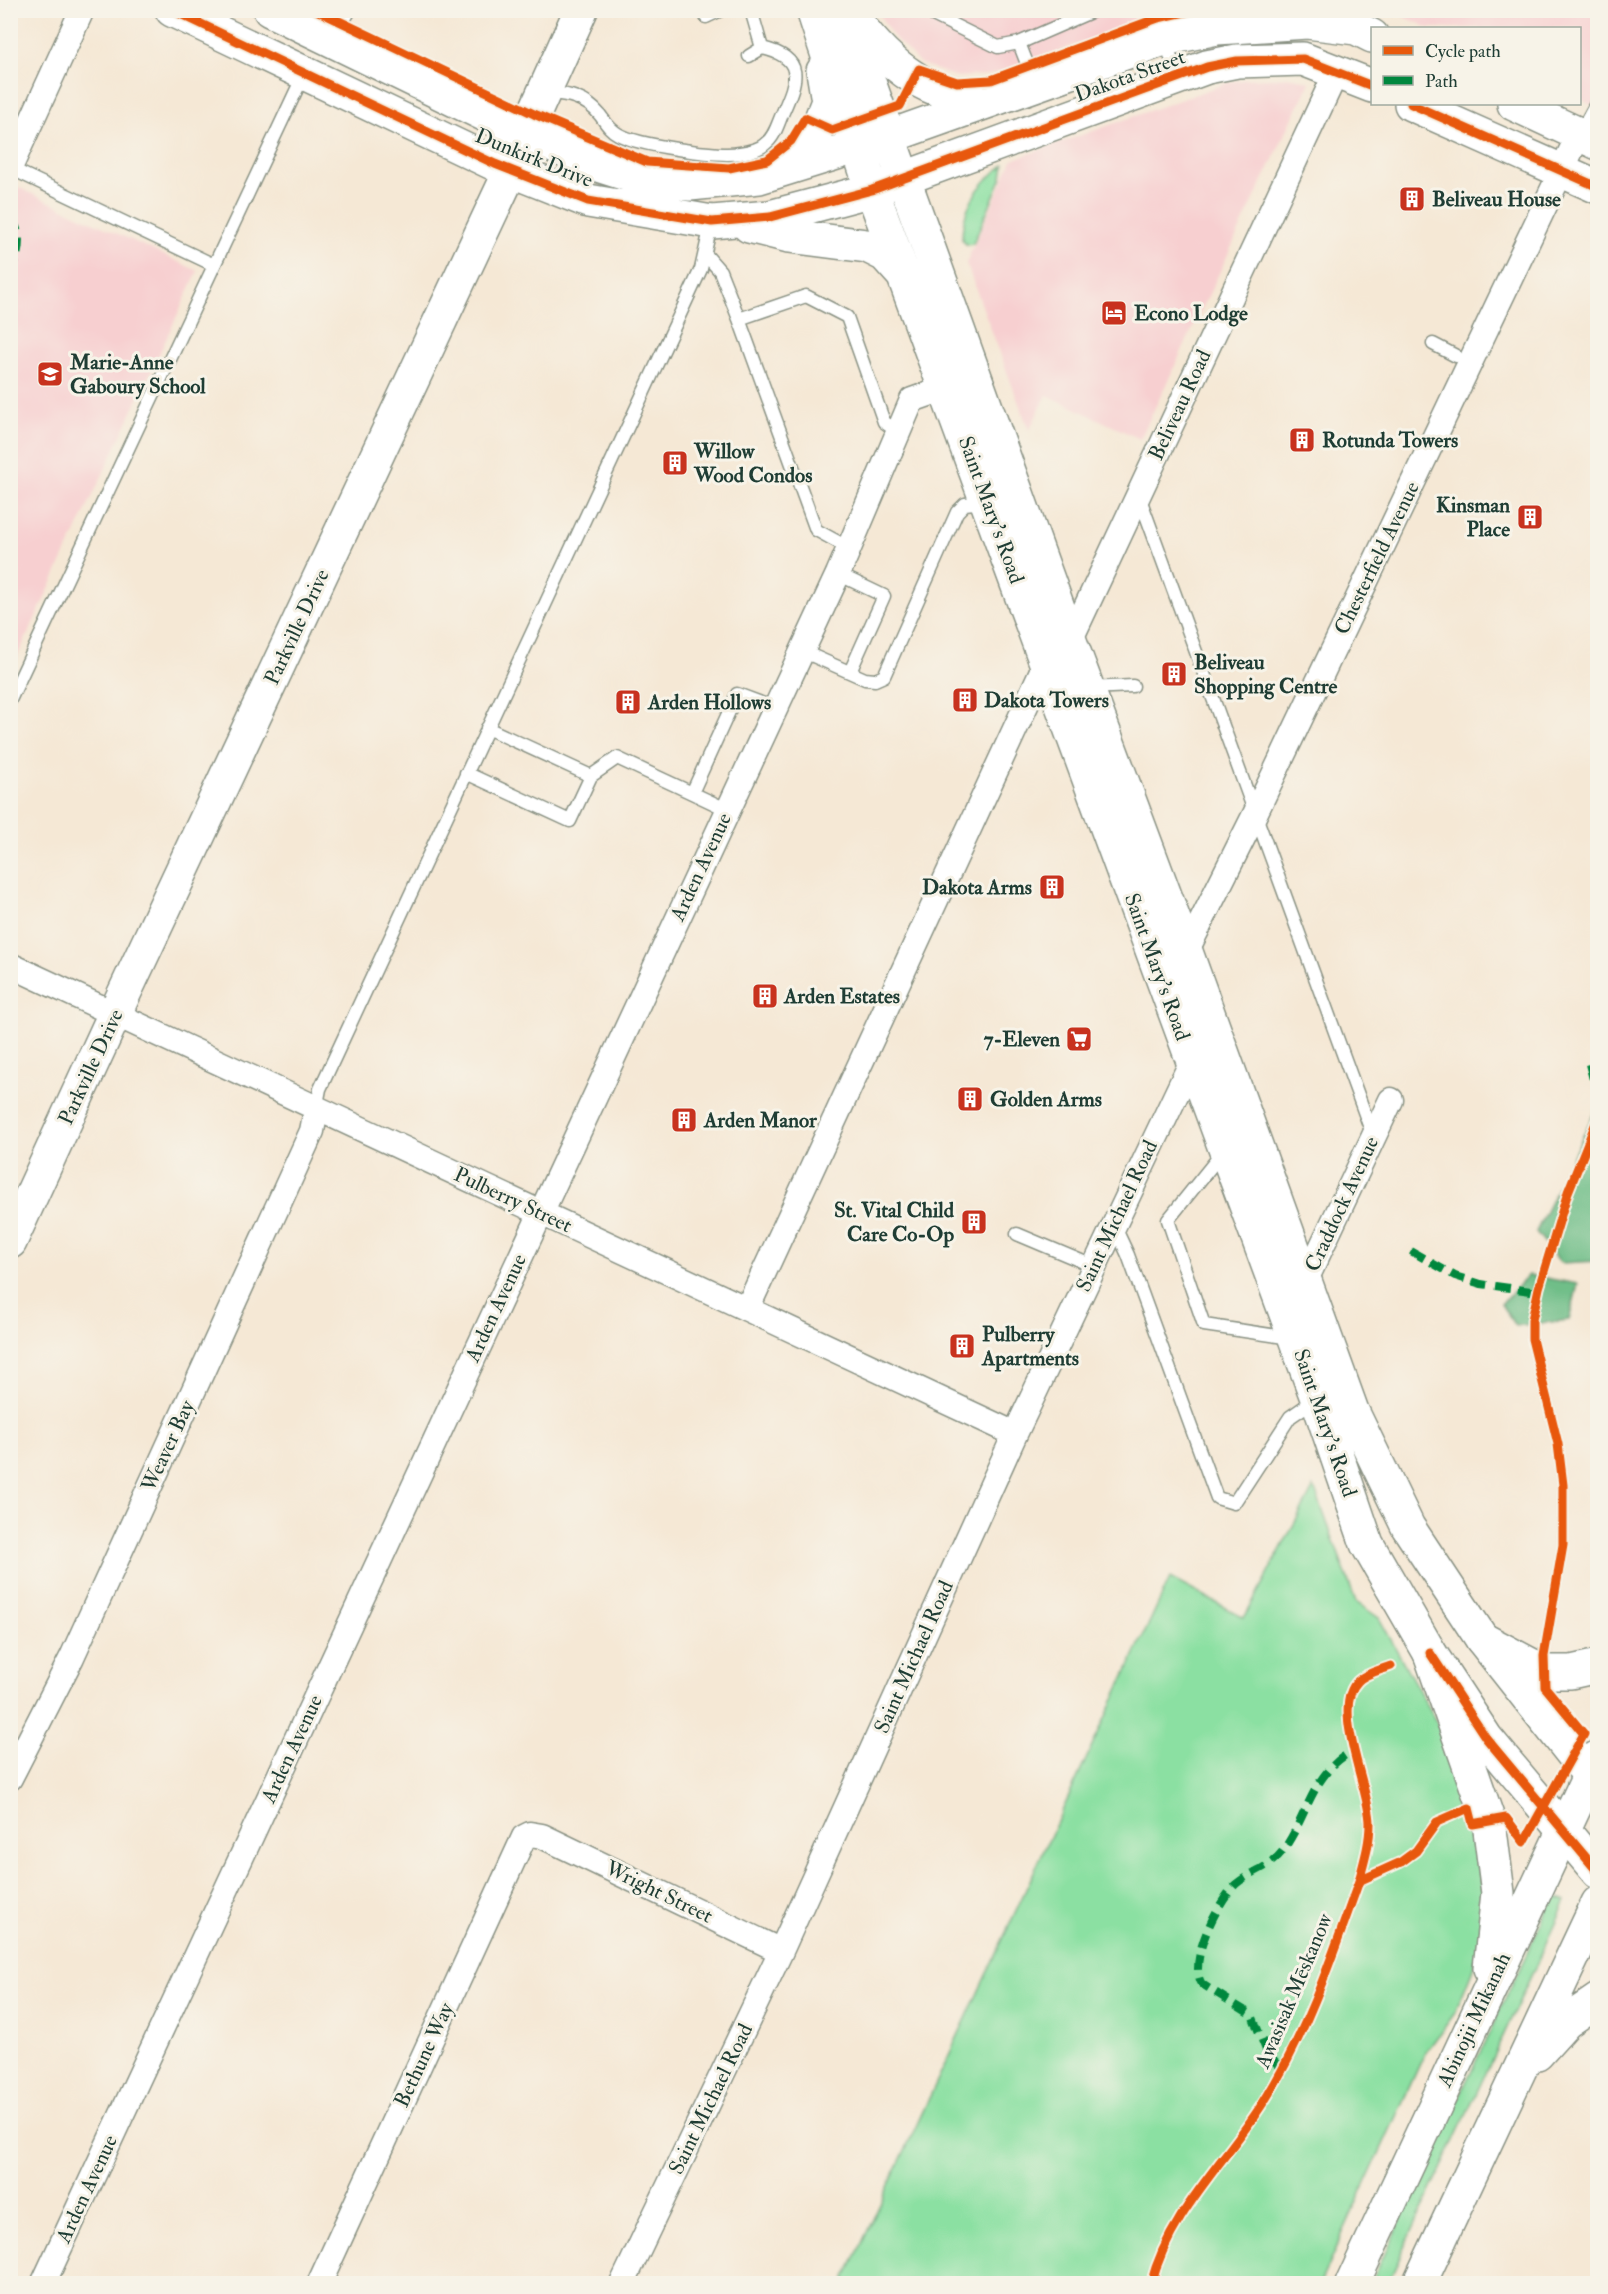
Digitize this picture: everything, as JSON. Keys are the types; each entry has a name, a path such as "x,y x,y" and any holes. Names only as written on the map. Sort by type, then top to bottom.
{"main road":[{"name":"Dunkirk Drive","path":"172,10 511,170 588,201 721,222 793,212 872,190 905,178"},
{"name":"Dunkirk Drive","path":"270,10 335,23 525,134 598,165 645,180 690,184 759,177 888,136"},
{"name":"Parkville Drive","path":"10,1242 114,1015 511,170 581,10"},
{"path":"848,10 872,43 915,80 954,95 976,97 1022,90"},
{"path":"759,177 806,150 828,101 824,14"},
{"name":"Saint Mary’s Road","path":"824,14 888,136 905,178 985,401 1058,652 1172,959 1220,1044 1292,1288 1295,1339 1367,1544 1430,1653 1486,1738 1562,1832 1598,1872"},
{"name":"Saint Mary’s Road","path":"824,14 857,147 988,502 1058,652 1087,688 1172,959 1192,1061 1225,1149 1408,1527 1482,1639 1594,1773"},
{"name":"Dakota Street","path":"888,136 1022,90 1160,25 1217,28 1307,22 1364,25"},
{"name":"Beliveau Road","path":"1337,71 1364,25"},
{"name":"Dakota Street","path":"905,178 1217,65 1265,59 1303,59 1371,87"},
{"path":"1412,105 1598,187"},
{"path":"1516,105 1588,139"},
{"path":"721,222 789,236 838,240 867,246 885,255 904,276"},
{"path":"1482,1639 1544,1672 1571,1672 1598,1666"},
{"path":"1430,1653 1489,1822 1498,1893 1487,1992"},
{"name":"Abinojii Mikanah","path":"1352,2283 1562,1832 1594,1773"},
{"path":"1419,2283 1598,1903"},
{"path":"1515,2077 1566,2022 1598,2000"}],"street":[{"path":"10,168 82,10"},
{"name":"Beliveau Road","path":"1058,652 1138,495 1337,71"},
{"name":"Chesterfield Avenue","path":"1172,959 1255,814 1562,171 1588,139"},
{"path":"946,388 985,401"},
{"name":"Arden Avenue","path":"43,2283 838,574 912,400 946,388"},
{"path":"747,1309 1058,652"},
{"name":"Pulberry Street","path":"10,966 1015,1434"},
{"path":"1192,1061 1220,1044"},
{"name":"Saint Michael Road","path":"622,2283 781,1951 1015,1434 1192,1061"},
{"name":"Craddock Avenue","path":"1292,1288 1374,1138 1391,1100"},
{"name":"Weaver Bay","path":"10,1778 72,1657 312,1131 316,1110"},
{"name":"Wright Street","path":"536,1834 781,1951"},
{"name":"Bethune Way","path":"319,2283 524,1837 536,1834"}],"lane":[{"path":"706,17 721,10"},
{"path":"752,10 762,48"},
{"path":"926,11 999,47 1019,43 1095,10"},
{"path":"1160,25 1178,78"},
{"path":"1019,43 1022,90"},
{"path":"543,94 560,93 579,98 598,112 610,129 621,136 648,144 738,154 764,146 772,137 796,82 794,68 788,59 776,51 762,48 749,56"},
{"path":"10,700 304,73"},
{"path":"1588,139 1598,100"},
{"path":"10,168 214,265"},
{"path":"316,1110 320,1089 721,222"},
{"path":"706,255 720,271 816,530 849,548"},
{"path":"739,319 806,296 847,317 884,422 898,432"},
{"path":"1433,344 1456,356"},
{"path":"1138,495 1374,1138"},
{"path":"802,651 865,679 875,680 884,676 957,512 964,505 972,502 988,502"},
{"path":"838,574 884,596 850,672"},
{"path":"1087,688 1133,686"},
{"path":"692,793 737,694 775,708"},
{"path":"487,729 591,776"},
{"path":"466,773 570,821 591,776 616,758 728,810"},
{"path":"1225,1149 1168,1220 1204,1325 1295,1339"},
{"path":"1113,1224 1128,1255 1217,1498 1234,1503 1290,1417 1317,1398"},
{"path":"1017,1234 1093,1266"}],"shaded area":[{"path":"1402,10 1597,11 1597,108 1581,100 1581,27 1427,27 1400,15"},
{"path":"877,11 1170,11 990,75 956,77 919,63 892,35"},
{"path":"1294,77 1310,82 1140,439 1047,395 1029,430 966,263 1012,160 1230,82"},
{"path":"11,184 198,271 11,670"}],"green space":[{"path":"1004,165 1002,177 973,244 967,245 962,240 968,207 986,180"},
{"path":"1597,1107 1597,1261 1561,1263 1536,1232"},
{"path":"1529,1275 1578,1284 1569,1320 1515,1326 1501,1304"},
{"path":"1314,1487 1356,1602 1379,1618 1466,1776 1487,1921 1472,1971 1455,2013 1424,2055 1320,2283 843,2284 1170,1578 1244,1618"},
{"path":"1554,1896 1566,1901 1388,2283 1371,2283"}],"marked path":[{"path":"10,218 15,225 19,239 10,278"},
{"path":"1589,1064 1595,1087 1598,1088"},
{"path":"1411,1251 1455,1276 1481,1284 1538,1292"},
{"path":"1283,2070 1268,2055 1252,2015 1202,1984 1198,1974 1201,1947 1213,1917 1229,1892 1236,1884 1279,1855 1320,1782 1340,1759 1354,1750"}],"cycle path":[{"path":"172,10 495,164 588,201 712,222 770,217 872,190 1207,67 1237,61 1303,59 1371,86"},
{"path":"316,10 534,114 647,162 729,168 767,160 791,141 805,118 832,130 900,106 919,69 957,82 991,80 1158,18 1194,10"},
{"path":"1413,105 1598,187"},
{"name":"Awasisak Mēskanow","path":"1151,2284 1160,2257 1186,2208 1253,2118 1282,2070 1308,2018 1359,1881 1401,1862 1416,1851 1437,1822 1469,1808 1473,1824 1506,1818 1524,1842 1584,1734 1545,1687 1544,1656 1563,1545 1563,1485 1558,1444 1532,1339 1532,1320 1539,1288 1568,1192 1598,1118"},
{"path":"1430,1653 1486,1738 1598,1872"},
{"path":"1359,1881 1368,1845 1370,1823 1349,1729 1350,1693 1361,1678 1391,1666"}],"place":[{"name":"Beliveau House","path":"1412,199"},
{"name":"Econo Lodge","path":"1114,313"},
{"name":"Marie-Anne Gaboury School","path":"50,374"},
{"name":"Rotunda Towers","path":"1302,440"},
{"name":"Willow Wood Condos","path":"675,463"},
{"name":"Kinsman Place","path":"1530,517"},
{"name":"Beliveau Shopping Centre","path":"1174,674"},
{"name":"Dakota Towers","path":"965,700"},
{"name":"Arden Hollows","path":"628,702"},
{"name":"Dakota Arms","path":"1052,887"},
{"name":"Arden Estates","path":"765,996"},
{"name":"7-Eleven","path":"1079,1039"},
{"name":"Golden Arms","path":"970,1099"},
{"name":"Arden Manor","path":"684,1120"},
{"name":"St. Vital Child Care Co-Op","path":"974,1222"},
{"name":"Pulberry Apartments","path":"962,1346"}]}
